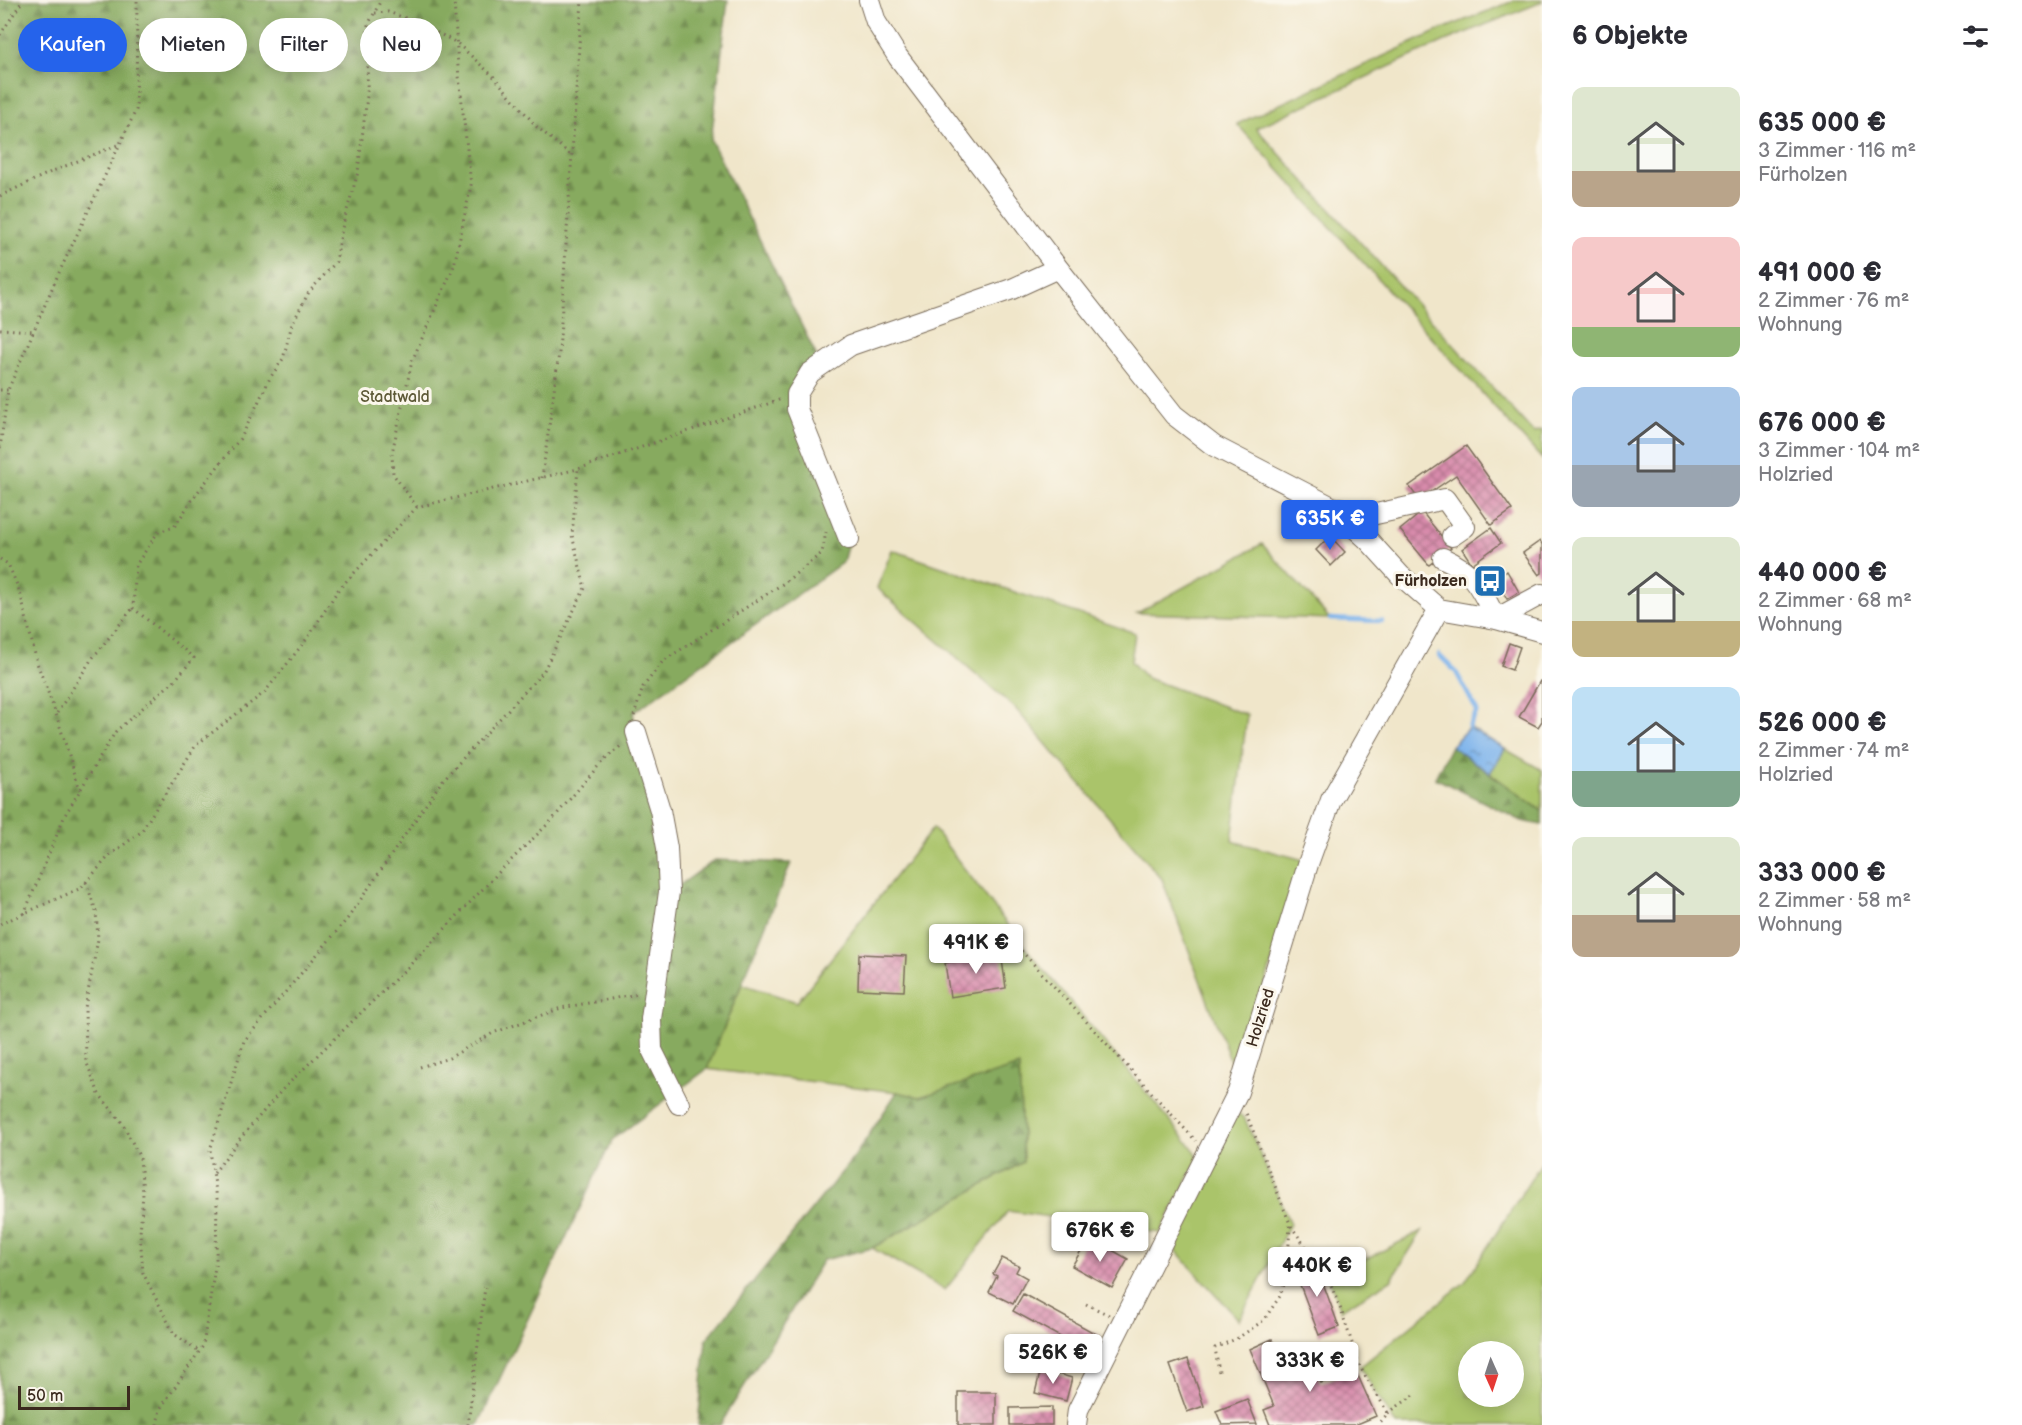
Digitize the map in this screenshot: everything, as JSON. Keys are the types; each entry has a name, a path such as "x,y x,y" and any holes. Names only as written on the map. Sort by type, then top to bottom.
{"street":[{"path":"869,0 876,22 898,57 1058,268 1174,415 1214,446 1332,507 1369,541 1400,575 1439,609 1496,619 1542,632"},
{"path":"849,539 797,409 797,394 810,373 851,345 1012,289 1058,268"},
{"path":"1332,507 1376,514 1445,499 1465,527 1452,536"},
{"path":"1443,558 1461,566 1476,580 1496,619"},
{"path":"1496,619 1542,594"},
{"name":"Holzried","path":"1076,1425 1078,1410 1238,1092 1309,861 1331,800 1439,609"},
{"path":"636,732 660,810 667,848 669,892 651,1019 652,1050 679,1104"}],"path":[{"path":"0,35 23,0"},
{"path":"0,448 8,390 57,277 136,110 137,0"},
{"path":"56,714 91,660 133,608 136,565 158,532 174,527 197,493 242,436 270,378 282,359 292,324 309,292 336,262 342,228 358,172 368,96 368,25 381,0"},
{"path":"417,507 393,474 392,453 412,360 454,266 471,185 454,0"},
{"path":"542,478 559,353 582,0"},
{"path":"374,13 388,12 417,22 457,43 494,77 537,126 572,156"},
{"path":"0,196 53,171 120,144"},
{"path":"0,329 34,331"},
{"path":"0,390 8,390"},
{"path":"0,924 81,888 110,855 141,832 196,745 265,692 309,636 338,590 417,507 578,469 797,394"},
{"path":"157,1425 159,1409 203,1346 216,1260 217,1199 210,1150 244,1041 348,918 441,781 543,672 585,588 572,535 578,469"},
{"path":"213,1174 282,1090 419,956 552,820 600,764 636,732 633,713 643,687 663,661 784,583 822,553 827,532 824,522"},
{"path":"0,559 8,564 21,592 37,663 80,790"},
{"path":"24,914 65,815 116,731 175,680 194,658 133,608"},
{"path":"86,882 96,911 98,939 85,1008 86,1061 99,1094 123,1124 140,1158 143,1193 140,1233 143,1273 174,1334 200,1351"},
{"path":"933,933 989,928 1015,944 1207,1153"},
{"path":"420,1067 449,1058 493,1033 561,1008 655,991"},
{"path":"1238,1092 1290,1224 1328,1278 1360,1367 1388,1413"},
{"path":"1219,1372 1215,1348 1238,1338 1264,1320 1280,1296 1287,1270 1290,1224"},
{"path":"468,1425 485,1287"},
{"path":"1086,1304 1122,1320"},
{"path":"1378,1425 1388,1413 1417,1393"}],"green space":[{"name":"Stadtwald","path":"0,0 728,0 711,140 817,357 796,383 849,539 843,562 633,713 670,892 715,860 791,863 707,1069 612,1140 478,1425 0,1425"},
{"path":"1516,0 1542,0 1542,2 1445,41 1256,128 1534,433 1542,430 1542,459 1237,124 1440,30"},
{"path":"1262,544 1330,619 1137,613"},
{"path":"892,550 1135,633 1131,662 1147,678 1247,715 1232,841 1304,860 1236,1076 1162,879 1015,708 877,588"},
{"path":"1451,746 1542,811 1542,825 1522,821 1435,778"},
{"path":"1505,749 1542,770 1542,811 1490,773"},
{"path":"933,828 1024,946 1196,1152 1198,1159 1160,1233 1008,1211 945,1290 872,1248 1023,1162 1019,1067 920,1097 897,1092 707,1069 742,984 797,1002"},
{"path":"1019,1066 1023,1162 872,1248 823,1260 720,1425 698,1425 706,1340 855,1156 897,1092 920,1097"},
{"path":"1239,1114 1245,1119 1290,1224 1239,1320 1167,1241 1232,1116"},
{"path":"1542,1162 1542,1425 1396,1425 1360,1367 1465,1282"},
{"path":"1422,1231 1391,1280 1341,1310 1328,1278"}],"water":[{"path":"1469,727 1505,749 1490,773 1451,746"}],"building":[{"path":"1466,446 1512,510 1491,525 1456,475 1419,500 1409,486"},
{"path":"1422,512 1451,548 1429,565 1400,530"},
{"path":"1491,528 1501,543 1472,564 1462,549"},
{"path":"1330,536 1345,552 1331,566 1316,550"},
{"path":"1540,541 1542,544 1542,573 1539,575 1523,553"},
{"path":"1507,571 1519,592 1507,599 1496,578"},
{"path":"1509,643 1520,647 1512,670 1501,666"},
{"path":"1540,681 1542,682 1542,721 1538,727 1519,717"},
{"path":"1001,953 1006,988 950,997 945,963"},
{"path":"859,954 906,956 904,991 858,989"},
{"path":"1089,1237 1128,1259 1112,1288 1072,1266"},
{"path":"1002,1258 1019,1266 1016,1272 1027,1278 1013,1304 989,1292 997,1276 993,1274"},
{"path":"1315,1261 1339,1327 1319,1335 1294,1269"},
{"path":"1023,1294 1100,1336 1091,1354 1013,1311"},
{"path":"1272,1339 1285,1369 1310,1358 1321,1383 1355,1369 1376,1416 1355,1425 1270,1425 1264,1410 1274,1406 1250,1349"},
{"path":"1188,1359 1204,1406 1187,1412 1170,1365"},
{"path":"1041,1369 1072,1378 1066,1401 1035,1393"},
{"path":"958,1392 996,1392 996,1425 958,1425"},
{"path":"1247,1399 1257,1424 1222,1425 1216,1411"},
{"path":"1052,1407 1052,1425 1010,1425 1010,1408"}],"waterway":[{"path":"1330,619 1382,621"},
{"path":"1439,655 1456,672 1477,711 1469,727"}],"place":[{"name":"Fürholzen","path":"1490,581"}]}
